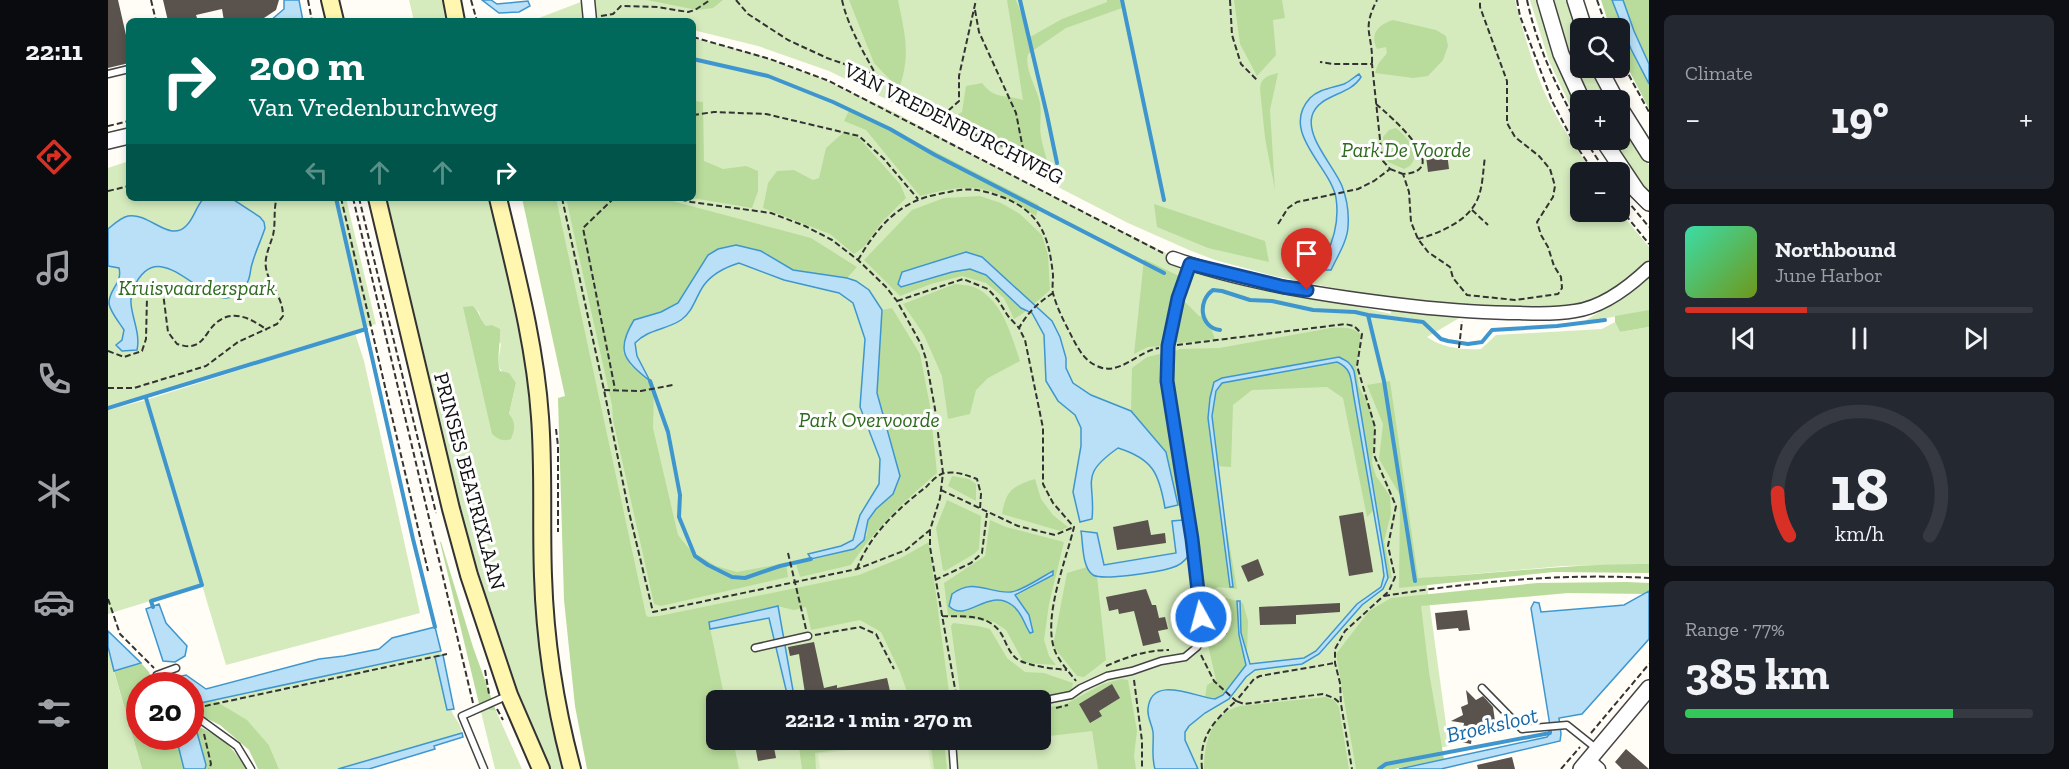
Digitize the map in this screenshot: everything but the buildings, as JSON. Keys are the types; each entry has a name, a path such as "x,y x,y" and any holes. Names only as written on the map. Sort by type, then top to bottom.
{"main road":[{"path":"330,0 334,18"},
{"path":"452,0 455,18"},
{"name":"PRINSES BEATRIXLAAN","path":"378,201 451,509 469,575 509,695 541,769"},
{"path":"499,201 517,278 537,388 543,464 543,576 548,641 562,726 572,769"}],"street":[{"path":"588,0 593,18"},
{"path":"1545,0 1560,54 1577,90"},
{"path":"1575,0 1581,18"},
{"path":"1630,124 1649,154"},
{"path":"108,141 126,137"},
{"path":"1610,150 1637,190 1649,203"},
{"path":"1173,258 1284,287 1377,302 1463,312 1538,314 1576,311 1604,302 1649,268"},
{"path":"1591,757 1649,688"}],"lane":[{"path":"108,74 126,70"},
{"path":"1051,699 1071,695 1107,676 1185,657 1197,647 1203,634 1192,539 1167,381 1168,346 1178,298 1190,264"},
{"path":"755,648 808,636"},
{"path":"165,672 176,668"},
{"path":"1482,688 1522,729 1567,725 1591,757"},
{"path":"484,769 462,716 509,695"},
{"path":"204,722 237,746 251,769"},
{"path":"953,750 954,769"}],"path":[{"path":"152,0 155,18"},
{"path":"308,0 311,18"},
{"path":"471,0 476,18"},
{"path":"597,18 613,14 621,6 657,7 688,12 710,0"},
{"path":"736,0 748,14 788,40 828,58 876,75 900,93 960,127 1015,149 1020,149 1022,145"},
{"path":"842,0 856,38 876,75"},
{"path":"922,105 949,110 959,101 959,76 976,0"},
{"path":"1230,0 1232,35 1241,64 1258,81"},
{"path":"1376,104 1414,140 1419,151 1421,165 1419,170 1403,174 1390,169 1383,161 1376,104 1372,52 1367,24 1370,12 1377,0"},
{"path":"1403,174 1409,192 1411,222 1418,239 1428,252 1449,267 1461,289 1467,294 1515,300 1558,294 1562,288 1561,277 1554,266 1537,222 1553,197 1556,186 1550,169 1539,156 1515,137 1507,123 1507,81 1480,7 1480,0"},
{"path":"1517,0 1520,16 1552,101 1573,141 1587,162"},
{"path":"1527,0 1542,51 1570,111"},
{"path":"1597,0 1603,18"},
{"path":"974,7 978,32 1016,113 1022,145 1022,168"},
{"name":"VAN VREDENBURCHWEG","path":"696,38 770,58 830,81 1173,258"},
{"path":"1320,62 1372,64"},
{"path":"1630,77 1649,112"},
{"path":"696,115 714,112 766,114 859,136 884,159 918,199"},
{"path":"108,126 126,122"},
{"path":"1418,239 1450,227 1472,210 1480,192 1485,157"},
{"path":"1278,224 1288,208 1297,202 1347,192 1374,181 1390,169"},
{"path":"108,191 126,187"},
{"path":"858,260 886,221 902,208 918,199 957,190 973,189 1008,199 1031,215 1045,233 1049,246 1053,293 1064,322 1077,346 1087,360 1095,366 1113,369 1148,350 1168,346 1345,324 1359,329 1362,341 1357,366 1375,427 1374,455 1396,506 1388,546 1394,581 1389,591 1345,632 1335,648 1335,663 1352,769"},
{"path":"108,388 134,388 206,366 238,342 277,324 283,316 283,305 268,276 266,266 266,256 276,216 276,201"},
{"path":"342,201 428,571"},
{"path":"354,201 475,711"},
{"path":"563,201 629,512 653,612 744,594 796,580 857,569 906,550 930,530"},
{"path":"611,201 583,228 615,389"},
{"path":"687,201 771,213 832,240 858,260 886,287 897,301 921,344 935,409 943,473 941,490 930,530 930,547 955,690"},
{"path":"1630,204 1649,227"},
{"path":"1472,210 1488,225"},
{"path":"1630,220 1649,244"},
{"path":"897,301 963,279 988,289 998,300 1008,316 1019,327 1025,340 1043,428 1043,484 1053,503 1074,527"},
{"path":"108,351 124,357 142,351 146,339 147,297 154,290 163,293 168,332 177,344 190,346 203,341 219,320 238,314 267,330"},
{"path":"1019,327 1039,303 1053,293"},
{"path":"1460,348 1463,312"},
{"path":"604,390 641,391 673,385"},
{"path":"857,569 862,555 880,530 912,498 943,473 961,473 976,479 981,494 980,509"},
{"path":"941,490 1018,526 1056,536 1074,527"},
{"path":"935,580 971,563 982,553 987,513"},
{"path":"1074,527 1052,610 1050,630 1055,651 1081,688"},
{"path":"788,553 808,636 861,627 876,634 894,669"},
{"path":"1384,596 1431,588 1537,579 1599,576 1649,578"},
{"path":"108,599 120,634 153,666 156,672"},
{"path":"942,616 977,617 987,620 997,627 1015,657 1022,662 1068,670"},
{"path":"1105,667 1130,656 1152,650 1197,647 1214,681 1235,700 1244,704 1323,694 1334,698 1341,704"},
{"path":"204,706 447,654"},
{"path":"1202,769 1202,748 1205,738 1218,717 1254,679 1335,663"},
{"path":"1561,769 1591,757 1649,664"},
{"path":"1132,671 1142,741 1142,769"},
{"path":"204,733 211,764 209,769"}],"green space":[{"path":"409,0 445,0 449,18 413,18"},
{"name":"Park Overvoorde","path":"586,0 1515,0 1543,89 1570,138 1570,150 1578,150 1586,162 1570,162 1570,222 1628,222 1649,247 1649,260 1612,291 1594,300 1551,308 1478,307 1427,337 1453,348 1481,349 1496,335 1602,329 1615,322 1620,332 1649,327 1649,564 1563,566 1426,578 1449,746 1372,761 1369,769 596,769 575,421 542,201 696,201 696,39 759,55 825,80 894,112 1183,262 1279,288 1391,314 1389,299 1274,276 1215,260 1189,250 1128,223 829,71 758,46 696,31 696,18 539,18"},
{"path":"647,0 723,0 713,8 697,10"},
{"path":"849,0 898,0 905,34 906,55 899,89 874,63"},
{"path":"1007,0 1016,0 1030,37 1062,19 1107,2 1107,0 1120,0 1122,8 1066,28 1028,54 1029,72 1040,103 1041,137 1050,174 942,117 953,117 962,112 966,86 982,83 991,92 1023,100"},
{"path":"1234,0 1282,0 1285,18 1273,20 1276,55 1257,76 1240,44"},
{"path":"1530,0 1537,0 1570,90 1570,105 1549,61"},
{"path":"1549,0 1568,0 1574,18 1570,18 1570,61"},
{"path":"1601,0 1612,0 1619,18 1607,18"},
{"path":"1623,0 1649,0 1649,64 1634,31"},
{"path":"1393,20 1436,30 1446,36 1448,46 1443,60 1428,76 1413,78 1375,73 1378,64 1387,53 1386,47 1377,49 1375,34 1383,24"},
{"path":"1630,46 1649,84 1649,109 1630,72"},
{"path":"1278,73 1270,110 1275,190 1265,138 1260,89 1265,78"},
{"path":"1577,78 1597,78 1603,90 1583,90"},
{"path":"696,101 703,102 704,161 723,169 746,166 758,171 758,191 752,208 696,199"},
{"path":"850,108 1039,205 1036,216 1005,197 981,189 955,189 920,196 866,130 844,121"},
{"name":"Park De Voorde","path":"1396,128 1413,148 1414,160 1404,169 1388,162 1385,155 1383,137 1389,130"},
{"path":"844,132 859,138 900,184 906,198 882,222 864,247 854,254 830,234 763,208 768,183 777,171 794,170 813,180 819,178 826,148"},
{"path":"1630,137 1649,165 1649,194 1630,167 1630,162 1626,162 1618,150 1630,150"},
{"name":"Kruisvaarderspark","path":"126,162 126,201 347,201 376,324 108,407 108,168"},
{"path":"980,196 1001,203 1020,214 1042,235 1048,255 1050,290 1034,304 982,257 914,285 950,272 978,271 991,278 1021,307 1028,310 1014,319 1004,298 986,283 962,276 931,284 900,296 864,260 912,210 944,198"},
{"path":"386,201 491,201 533,388 536,626 551,709 566,769 548,769 521,700 475,559 436,415","holes":["473,306 479,312 481,321 501,344 499,367 516,383 509,414"]},
{"path":"523,201 557,201 646,615 648,617 659,616 859,575 901,558 929,542 949,690 906,690 881,632 860,620 811,630 806,607 794,610 777,606 709,623 723,690 706,690 706,750 735,750 739,769 587,769 575,706 564,600 558,398 565,396"},
{"path":"567,201 672,201 811,238 857,267 847,278 793,270 761,251 708,255 678,303 661,312 634,320 625,336 623,352 631,366 650,381 654,390 653,428 678,535 691,551 716,566 737,572 786,563 788,577 661,606 654,604 613,420 612,405"},
{"path":"1154,204 1265,241 1269,262 1208,248 1157,227"},
{"path":"1144,259 1179,276 1165,346 1148,347 1134,354"},
{"path":"1649,275 1649,311 1583,322 1626,296"},
{"path":"955,284 974,287 992,300 1004,318 1020,361 988,378 976,390 970,414 948,419 942,376 924,335 903,304"},
{"path":"1183,300 1199,316 1207,318 1215,339 1174,342"},
{"path":"473,306 486,326 492,325 500,329 498,362 500,371 509,373 516,383 509,414 514,423 514,429 511,439 508,440 501,440 492,434 463,307"},
{"path":"892,308 920,354 930,406 937,473 891,516 851,565 800,577 796,564 854,549 867,535 868,520 876,509 893,494 900,476 877,393 882,310"},
{"path":"1649,310 1649,327 1620,332 1615,316"},
{"path":"1331,328 1347,328 1358,332 1361,335 1356,366 1359,387 1370,408 1375,429 1372,463 1376,476 1390,496 1391,514 1384,541 1392,578 1388,578 1354,371 1348,362 1339,357 1222,378 1214,382 1210,398 1212,418 1214,401 1222,383 1337,362 1345,366 1349,371 1373,511 1367,517 1343,398 1327,387 1252,390 1233,405 1231,467 1216,466 1237,589 1218,587 1202,596 1170,373 1172,352 1180,349 1219,348"},
{"path":"355,333 364,361 420,613 226,665 202,585 108,614 108,410"},
{"path":"1164,353 1167,410 1182,504 1178,505 1166,452 1131,411 1132,368 1147,357"},
{"path":"1390,381 1418,578 1620,564 1649,564 1649,573 1554,572 1399,588 1400,495 1379,459 1383,424 1367,385"},
{"path":"952,476 969,479 976,484 976,501 948,486"},
{"path":"1035,479 1041,499 1053,515 1068,527 1060,531 1002,514 1011,491"},
{"path":"947,500 981,516 979,549 945,571 936,528"},
{"path":"990,520 1006,527 1064,542 1049,604 1044,640 1049,656 1056,665 1024,663 1006,630 994,622 948,616 944,583 985,556","holes":["1053,571 1053,575 1015,595 1029,615 1028,631 1016,608 999,600 959,589 978,587 1010,592"]},
{"path":"440,542 473,647 496,711 480,708"},
{"path":"1087,567 1093,575 1097,576 1106,660 1084,677 1077,676 1053,646 1067,573"},
{"path":"1537,583 1649,583 1649,594 1568,593 1421,606 1429,672 1444,759 1394,769 1356,769 1336,654 1369,611 1391,598"},
{"path":"1227,598 1243,603 1248,621 1249,666 1221,697 1205,698 1207,685 1216,680 1207,641 1203,605"},
{"path":"953,623 990,629 1007,658 1025,672 1044,673 1073,683 1070,691 1063,697 1051,699 1051,690 960,690 951,626"},
{"path":"108,651 126,713 126,750 137,750 142,769 108,769"},
{"path":"441,651 448,699 462,733 338,769 279,769 269,745 247,721 214,700"},
{"path":"141,663 149,672 126,672 126,713 114,671"},
{"path":"1121,679 1128,680 1137,731 1134,756 1136,769 1098,769 1092,731 1051,736 1051,707 1064,705 1103,684"},
{"path":"1326,697 1334,700 1339,707 1349,769 1204,769 1211,731 1222,715 1230,710 1240,706"},
{"path":"214,700 247,720 269,745 279,769 258,769 249,750 220,725 204,717 204,702"},
{"path":"480,708 496,711 522,769 495,769"},
{"path":"204,729 225,742 247,769 205,769 202,750 204,750"},
{"path":"137,750 179,750 184,769 142,769"},
{"path":"799,750 835,750 815,753 816,769 802,769"},
{"path":"849,750 928,750 931,769 820,769 818,754"},
{"path":"931,750 945,750 947,769 934,769"}],"water":[{"path":"284,0 299,0 302,18 274,18 284,9"},
{"path":"482,0 491,0 497,4 528,1 530,6 519,12 499,13"},
{"path":"1612,0 1623,0 1629,18 1619,18"},
{"path":"1630,20 1649,64 1649,84 1631,49"},
{"path":"1359,74 1361,77 1356,83 1321,103 1312,116 1313,133 1342,186 1348,217 1346,238 1331,270 1320,270 1336,226 1336,198 1332,186 1303,136 1300,124 1302,111 1314,95 1344,84"},
{"path":"202,201 236,201 264,222 265,228 246,285 233,297 219,297 174,271 160,267 146,271 131,295 138,342 137,350 122,351 116,345 122,340 124,330 109,304 120,273 119,268 108,266 108,229 122,218 136,216 166,229 179,230 189,223"},
{"path":"736,245 761,251 793,270 856,281 869,290 882,310 877,393 900,476 893,494 876,509 868,520 864,540 854,549 811,559 808,554 841,546 853,540 860,515 879,484 880,459 860,407 865,339 853,303 839,293 784,280 739,263 711,277 701,289 685,317 651,332 635,343 637,356 650,381 634,367 625,354 625,340 634,320 661,312 678,303 708,255 718,249"},
{"path":"966,252 982,257 1052,321 1060,337 1066,358 1066,368 1073,383 1091,395 1131,411 1166,452 1178,505 1165,508 1160,485 1152,469 1139,457 1118,448 1093,473 1092,519 1080,522 1073,492 1081,446 1081,428 1075,415 1058,401 1046,381 1044,335 1032,313 1021,308 986,275 970,269 901,287 898,284 902,272"},
{"path":"1339,357 1348,362 1354,371 1388,578 1383,589 1362,605 1319,654 1302,664 1255,670 1246,677 1229,699 1205,713 1189,726 1185,732 1185,740 1198,769 1155,769 1153,732 1148,712 1151,698 1157,692 1175,690 1215,699 1223,695 1246,665 1239,635 1237,601 1240,601 1241,633 1250,664 1304,658 1316,651 1357,604 1381,587 1384,576 1382,560 1352,382 1348,370 1337,362 1222,383 1216,391 1212,416 1233,587 1230,587 1208,418 1214,382 1222,378"},
{"path":"1183,520 1189,555 1177,566 1143,574 1108,577 1099,577 1089,572 1081,531 1097,533 1104,565 1176,553 1172,521"},
{"path":"1053,571 1053,575 1015,595 1029,615 1033,632 1030,633 1015,608 1003,601 986,602 963,611 949,606 952,594 960,589 975,586 1011,592"},
{"path":"1649,591 1649,639 1582,714 1559,718 1560,741 1441,769 1399,769 1547,737 1551,732 1531,608 1534,602 1539,603 1541,612 1624,605"},
{"path":"159,604 166,623 187,646 185,656 175,662 163,661 146,609"},
{"path":"778,606 793,690 786,690 769,618 710,629 709,622"},
{"path":"435,627 441,651 204,702 204,688 206,689 319,659 379,649 392,638"},
{"path":"108,631 141,663 114,671 108,647"},
{"path":"443,655 454,709 447,710 435,657"},
{"path":"462,733 463,737 434,746 435,749 369,769 338,769"},
{"path":"179,750 202,750 205,769 184,769"}],"waterway":[{"path":"1020,0 1057,163"},
{"path":"1122,0 1164,200"},
{"path":"696,60 768,76 833,102 890,129 935,155 1164,273"},
{"path":"337,201 435,627"},
{"path":"1220,330 1208,324 1203,313 1205,301 1213,290 1250,300 1272,301 1313,310 1355,312 1368,315 1384,381 1415,581"},
{"path":"1368,315 1423,322 1441,339 1468,344 1482,342 1492,330 1605,320"},
{"path":"108,408 366,329"},
{"path":"650,381 668,432 680,495 679,517 695,556 732,577 745,578 780,566 811,559"},
{"path":"146,398 202,585 151,601 153,607"},
{"name":"Broeksloot","path":"1379,769 1386,764 1550,733 1550,726"}],"route":[{"path":"1201,617 1192,539 1167,381 1168,346 1178,298 1190,264 1284,287 1307,290"}]}
